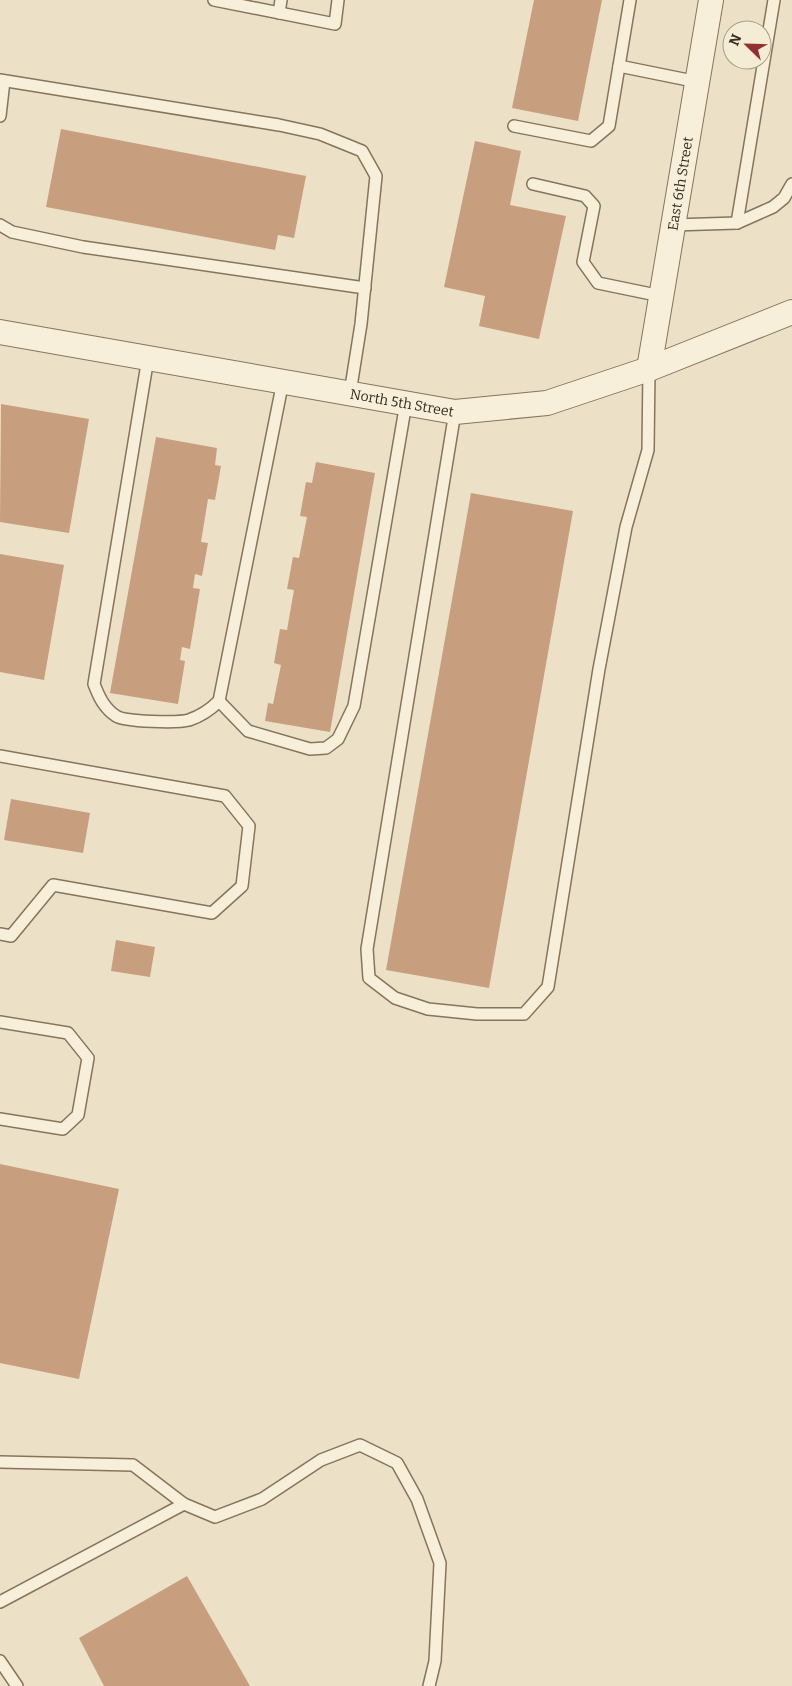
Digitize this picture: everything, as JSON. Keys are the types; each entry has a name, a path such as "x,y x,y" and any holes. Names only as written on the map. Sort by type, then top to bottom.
{"street":[{"name":"East 6th Street","path":"649,369 712,0"},
{"name":"North 5th Street","path":"0,332 454,412 547,403 649,369 792,312"}],"lane":[{"path":"214,0 335,24 338,0"},
{"path":"279,13 281,0"},
{"path":"514,126 591,141 609,126 630,0"},
{"path":"737,223 774,0"},
{"path":"619,66 698,82"},
{"path":"0,116 2,81 279,125 320,134 362,151 376,176 365,288 350,393"},
{"path":"534,184 585,196 594,206 583,262 598,283 661,296"},
{"path":"673,225 737,223 773,207 784,198 792,184"},
{"path":"0,225 12,232 83,247 365,288"},
{"path":"148,358 94,684 103,704 117,717 135,721 188,720 207,712 219,701 283,381"},
{"path":"454,412 367,949 369,978 395,998 428,1009 476,1014 524,1014 548,987 601,659 626,527 648,450 649,369"},
{"path":"219,701 248,732 310,749 326,748 338,739 354,706 406,403"},
{"path":"0,756 225,796 249,826 242,886 212,913 53,885 11,936 0,934"},
{"path":"0,1022 68,1033 88,1058 78,1115 63,1129 0,1119"},
{"path":"0,1462 133,1465 184,1504 215,1517 262,1499 321,1460 360,1445 397,1463 417,1499 440,1563 435,1661 429,1686"},
{"path":"0,1602 184,1504"},
{"path":"0,1661 17,1686"}],"building":[{"path":"534,0 602,0 578,121 512,108"},
{"path":"61,129 306,176 294,238 278,235 275,250 46,207"},
{"path":"475,141 521,151 510,205 566,216 539,339 479,326 485,296 444,287"},
{"path":"1,404 89,419 69,533 0,522"},
{"path":"156,437 217,448 215,465 221,466 215,500 208,499 201,542 208,543 202,576 195,574 193,588 200,589 190,649 182,647 180,660 185,661 178,704 110,693"},
{"path":"316,462 375,473 330,732 265,721 268,703 273,704 281,665 274,663 280,629 287,630 294,590 287,589 293,557 299,558 307,517 300,516 306,482 312,483"},
{"path":"471,493 573,511 489,988 386,970"},
{"path":"0,554 64,565 44,680 0,672"},
{"path":"11,799 90,813 83,853 4,840"},
{"path":"116,940 155,947 150,977 111,971"},
{"path":"0,1164 119,1189 79,1379 0,1363"},
{"path":"187,1576 250,1686 104,1686 79,1638"}]}
